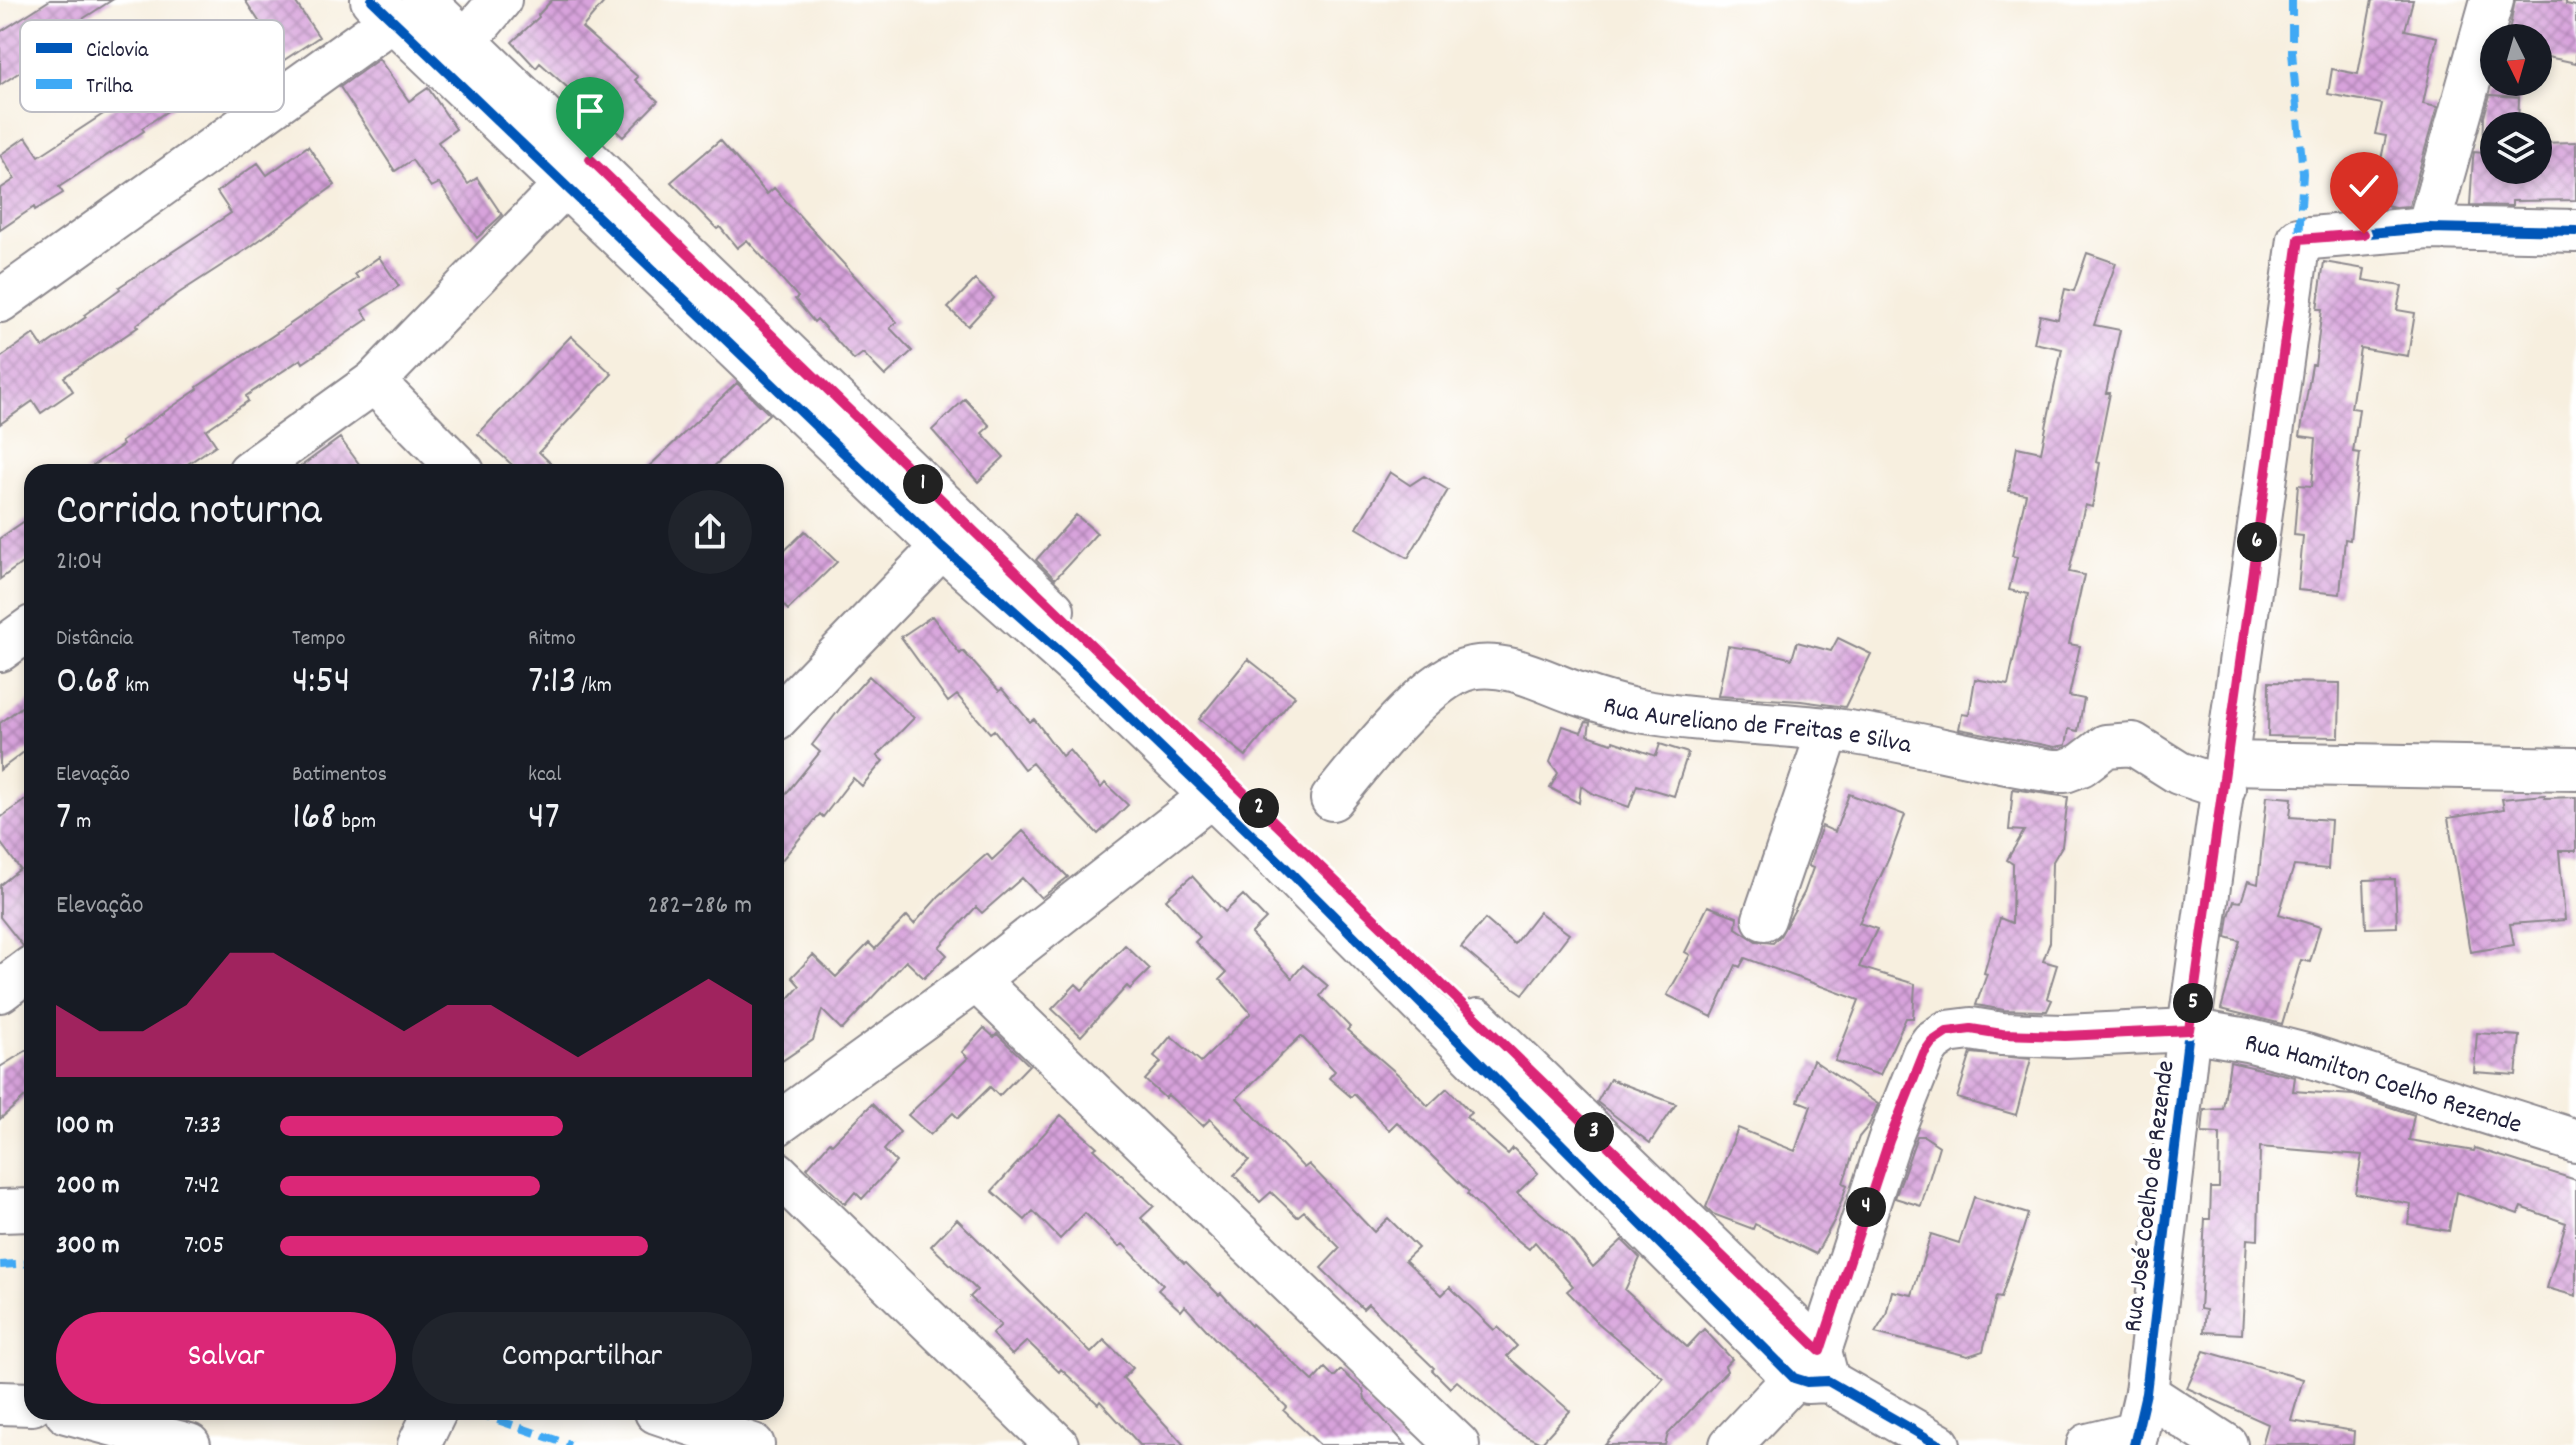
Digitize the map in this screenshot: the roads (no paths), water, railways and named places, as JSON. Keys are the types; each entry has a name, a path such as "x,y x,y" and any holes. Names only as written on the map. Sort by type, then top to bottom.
{"street":[{"path":"454,54 500,0"},
{"path":"2492,0 2428,228 2576,231"},
{"path":"284,90 396,7 454,54 804,392 1086,658 1814,1370 1939,1445"},
{"path":"0,301 255,112"},
{"path":"260,464 374,382 578,172"},
{"name":"Rua José Coelho de Rezende","path":"2136,1439 2146,1393 2189,1030 2299,239 2428,228"},
{"path":"374,382 455,464"},
{"path":"804,392 942,547 1086,658"},
{"path":"784,711 942,547"},
{"path":"0,650 24,633"},
{"name":"Rua Aureliano de Freitas e Silva","path":"1332,799 1414,707 1451,676 1471,668 1494,667 1516,671 1582,695 1663,715 1829,729 2053,771 2065,771 2081,765 2106,746 2133,744 2179,773 2225,775 2576,769"},
{"path":"1764,919 1829,729"},
{"path":"1165,735 1211,796 1576,1137"},
{"path":"784,1119 976,980 1211,796"},
{"path":"0,991 24,973"},
{"path":"976,980 1458,1445"},
{"name":"Rua Hamilton Coelho Rezende","path":"1814,1370 1889,1141 1924,1053 1932,1042 1947,1032 1971,1029 2002,1034 2065,1036 2189,1030 2247,1040 2306,1055 2576,1141"},
{"path":"784,1180 1057,1445"},
{"path":"0,1211 24,1210"},
{"path":"1731,1445 1814,1370"},
{"path":"2146,1393 2226,1445"},
{"path":"0,1403 24,1404"},
{"path":"96,1420 189,1445"},
{"path":"419,1445 431,1420"},
{"path":"680,1420 753,1445"},
{"path":"2088,1445 2136,1439"}]}
